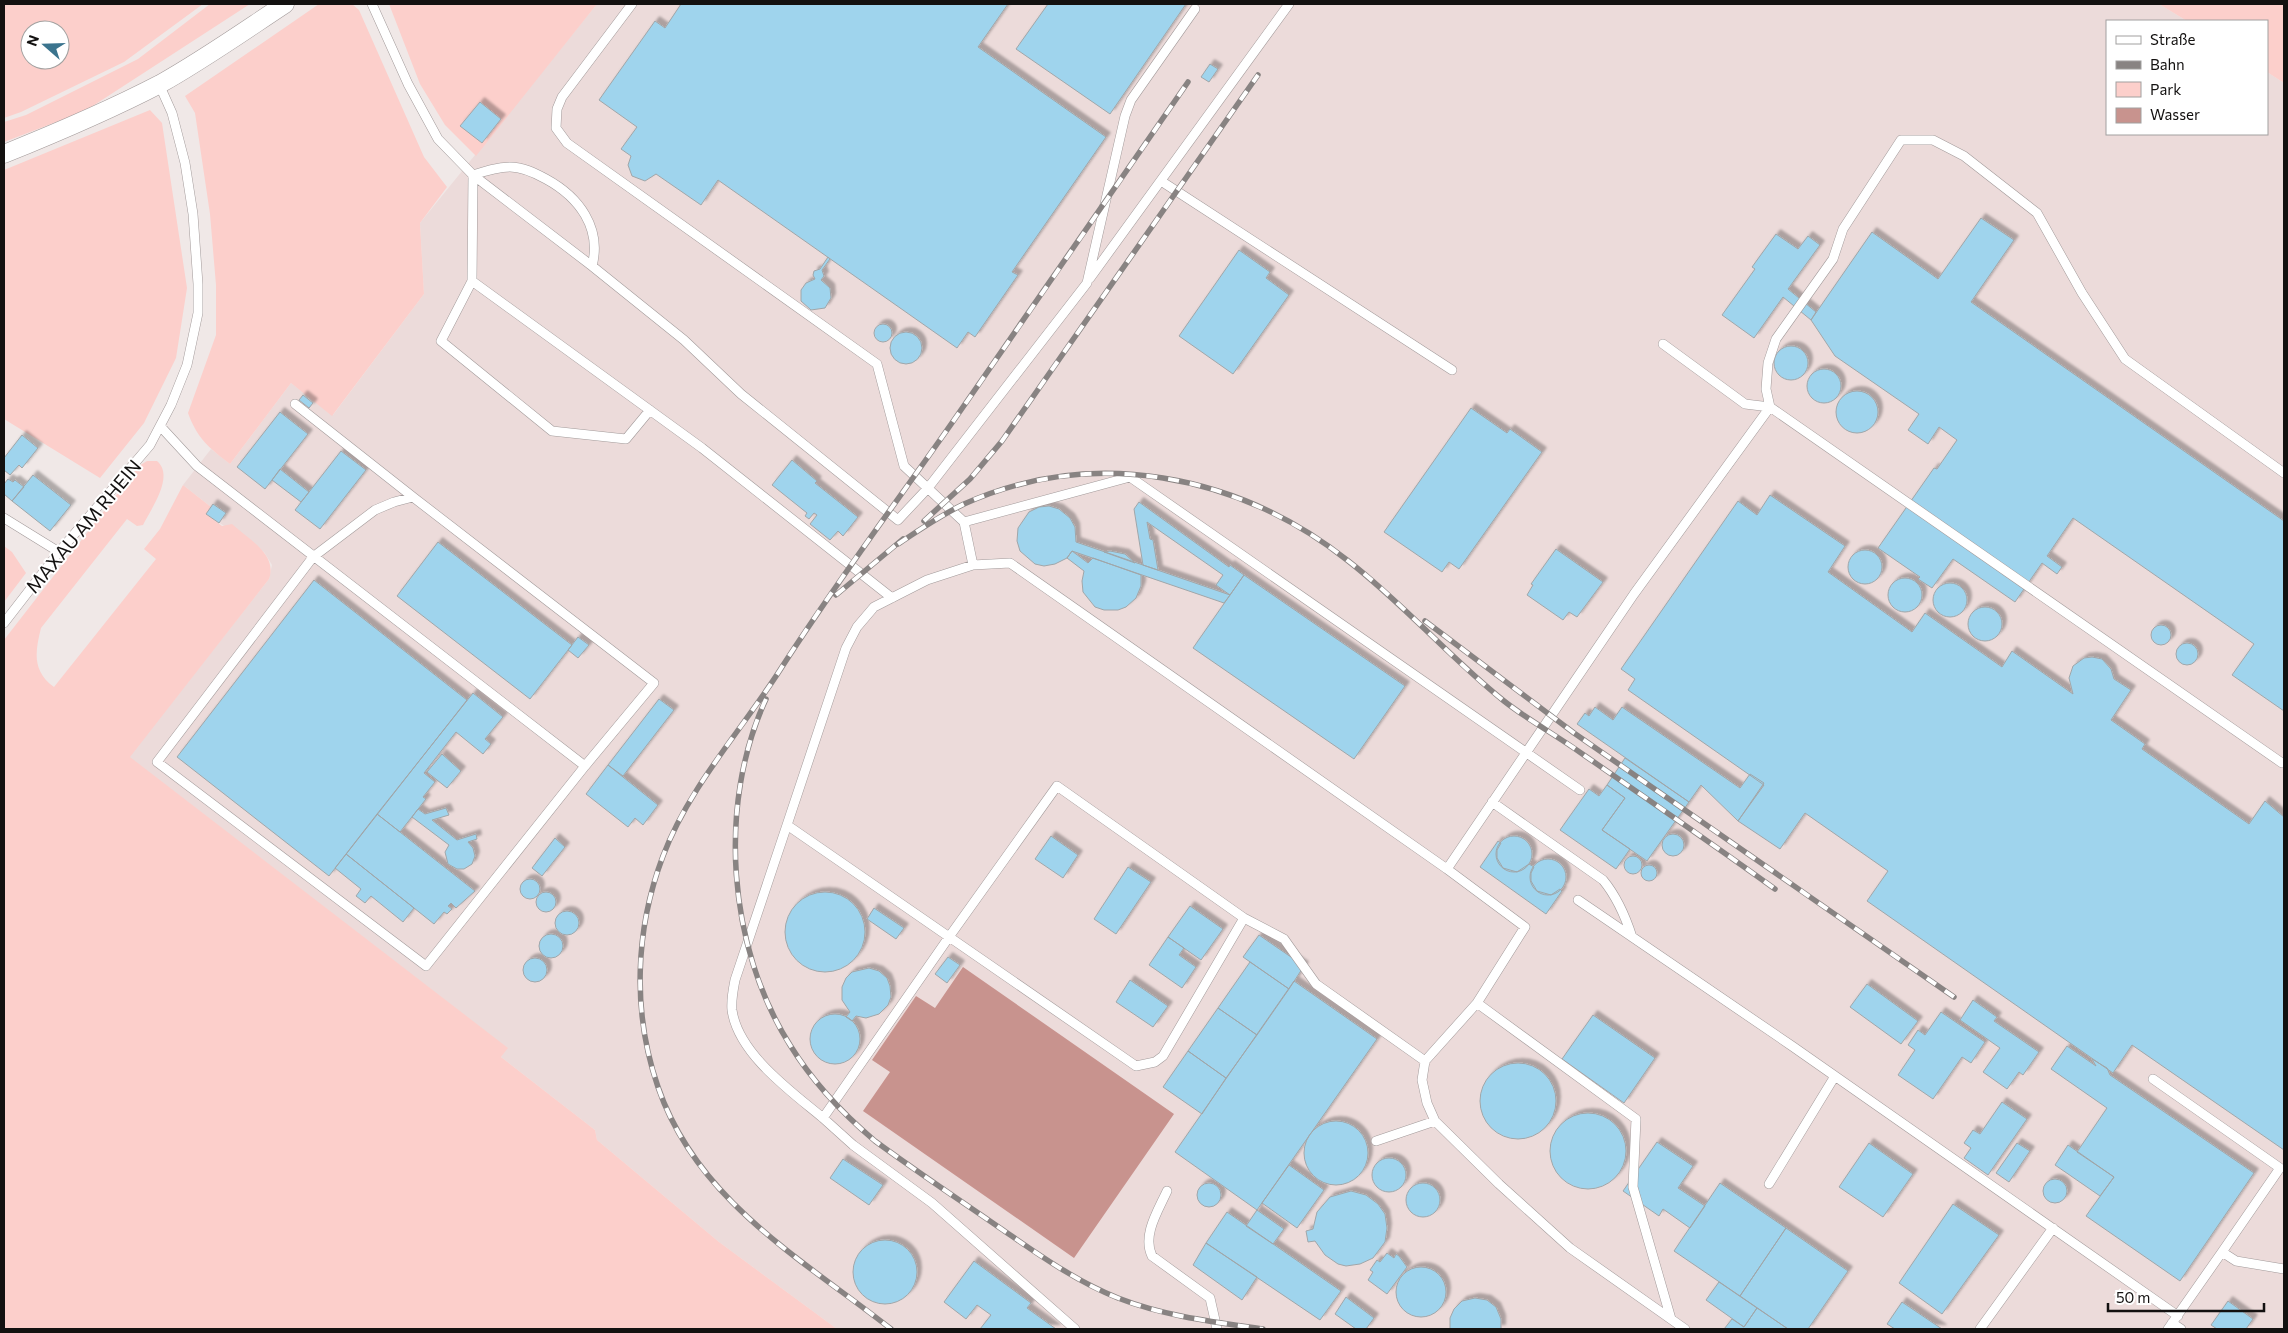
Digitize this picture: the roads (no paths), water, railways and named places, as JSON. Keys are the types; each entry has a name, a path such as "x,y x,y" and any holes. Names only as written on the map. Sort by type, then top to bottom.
{"street":[{"path":"4,154 52,135 159,84 197,62 284,4"}],"lane":[{"path":"372,4 408,84 438,139 472,174 592,266 684,340 741,394 898,520 928,488 1087,283 1289,4"},
{"path":"632,4 562,97 557,109 556,128 567,143 877,364 904,466 964,522 973,565"},
{"path":"1087,283 1125,116 1131,100 1195,9"},
{"name":"MAXAU AM RHEIN","path":"4,624 59,552 150,445 160,428 187,366 198,313 193,214 185,163 172,114 159,84"},
{"path":"1447,869 1634,594 1770,407 1766,389 1768,363 1776,339 1833,259 1843,229 1901,140 1933,140 1964,156 2036,213 2082,293 2124,359 2284,473"},
{"path":"472,174 512,167 533,172 560,186 578,204 590,222 594,237 595,253 592,266"},
{"path":"472,174 472,281 441,341 552,431 626,439 650,410"},
{"path":"1161,181 1452,370"},
{"path":"472,281 702,448 892,598"},
{"path":"1663,344 1745,404 1770,407 2282,763"},
{"path":"295,404 654,683 585,766 426,966 156,762 313,558 375,510 413,497"},
{"path":"160,428 198,466 313,558 585,766"},
{"path":"964,522 1130,477 1580,790"},
{"path":"4,518 59,552"},
{"path":"1075,1329 932,1203 853,1145 760,1061 739,1030 732,1011 732,995 735,980 846,648 857,628 874,607 927,580 973,565 1010,563 1447,869 1524,927 1477,1003 1425,1061 1422,1080 1427,1103 1435,1121 1499,1184 1570,1248 1686,1329"},
{"path":"823,1118 949,936 1057,786 1244,918 1284,939 1316,984 1425,1061"},
{"path":"1492,802 1602,880 1614,893 1632,937"},
{"path":"787,824 1136,1066 1155,1062 1163,1056 1244,918"},
{"path":"1578,900 2053,1228 2181,1329"},
{"path":"1477,1003 1636,1119 1633,1187 1671,1319"},
{"path":"1769,1184 1835,1076"},
{"path":"2153,1079 2282,1170 2173,1323"},
{"path":"1376,1141 1435,1121"},
{"path":"1167,1191 1149,1236 1149,1249 1152,1256 1210,1298 1217,1329"},
{"path":"1980,1329 2053,1228"},
{"path":"2222,1252 2236,1261 2284,1269"}],"water":[{"path":"963,967 1174,1114 1074,1258 863,1111 890,1072 872,1060 916,996 935,1008"}],"railway":[{"path":"924,521 970,479 1002,441 1258,75"},
{"path":"891,1329 788,1252 725,1195 698,1163 676,1127 658,1087 644,1030 640,971 647,913 663,856 687,806 701,783 1188,82"},
{"path":"898,544 964,504 1013,486 1063,476 1113,474 1163,478 1212,489 1259,507 1305,531 1347,560 1513,708 1571,746 1775,889"},
{"path":"836,595 903,539"},
{"path":"1425,621 1574,733 1954,997"},
{"path":"766,699 750,740 740,784 736,829 736,875 742,920 753,964 769,1006 790,1045 818,1084 839,1108 875,1141 1028,1248 1087,1284 1118,1298 1153,1309 1189,1318 1263,1329"}]}
